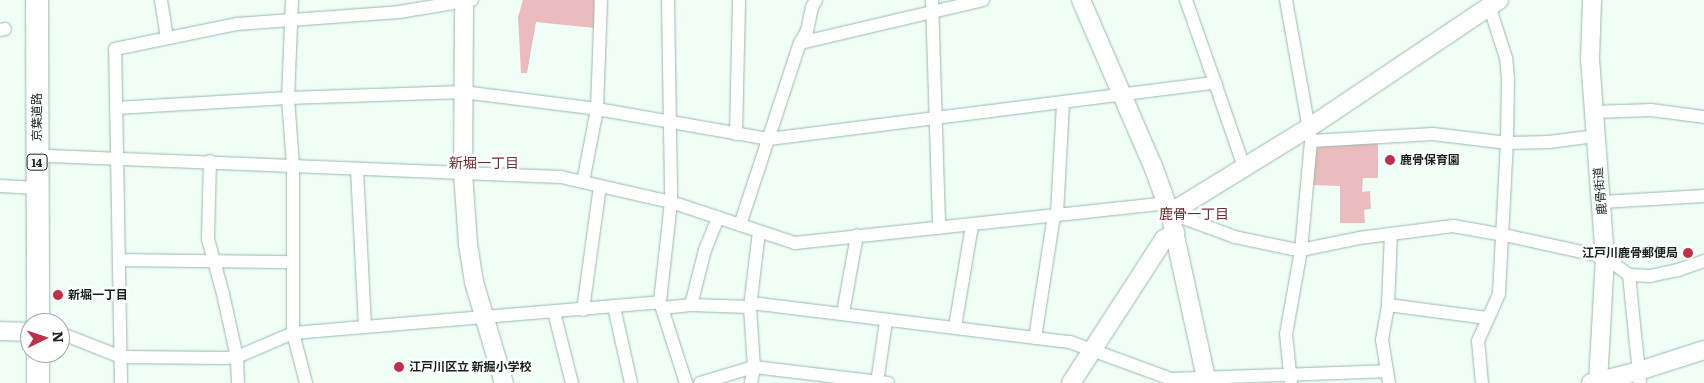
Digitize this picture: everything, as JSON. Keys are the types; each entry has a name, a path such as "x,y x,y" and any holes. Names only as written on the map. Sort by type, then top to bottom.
{"highway":[{"name":"京葉道路","path":"37,0 38,313"},
{"name":"京葉道路","path":"50,0 50,313"},
{"path":"38,363 38,383"},
{"path":"50,363 50,383"}],"street":[{"path":"161,0 167,38"},
{"path":"292,0 288,98 293,165 294,334 306,383"},
{"path":"121,383 115,49 237,24 399,12 466,0 463,173 470,254 474,282 504,383"},
{"path":"583,182 597,109 601,0"},
{"path":"668,0 672,123 671,202 661,305 686,383"},
{"path":"736,134 739,0"},
{"path":"740,226 800,43 807,32 812,6 816,0"},
{"path":"800,43 932,6 983,0"},
{"path":"1081,0 1168,207 1207,381"},
{"path":"1186,0 1244,167"},
{"path":"1286,0 1310,134 1301,250 1286,334 1291,379"},
{"name":"鹿骨街道","path":"1592,0 1590,59 1605,257 1596,382"},
{"path":"1168,207 1310,134 1493,2 1506,58 1508,79 1507,143 1504,234 1499,294 1478,341 1482,383"},
{"path":"932,6 939,228"},
{"path":"116,108 288,98 463,92 597,109 769,139 1215,83"},
{"path":"1035,338 1056,214 1063,102"},
{"path":"1594,112 1651,110 1704,117"},
{"path":"1310,134 1433,134 1507,143 1549,142 1596,136"},
{"path":"49,156 534,175 583,182 671,202 795,243 1158,204 1235,237 1301,250 1359,238 1453,226 1504,234 1605,257 1629,275 1650,276 1678,270 1704,260"},
{"path":"210,161 208,240 237,357 238,383"},
{"path":"357,169 365,326"},
{"path":"0,186 38,188"},
{"path":"583,310 600,186"},
{"path":"1602,202 1704,196"},
{"path":"691,305 705,250 718,218"},
{"path":"955,327 972,225"},
{"path":"751,383 754,367 750,305 759,232"},
{"path":"1071,383 1164,239 1175,234"},
{"path":"70,337 121,357 237,357 294,334 365,326 614,307 750,305 843,314 1070,342 1171,379 1207,381 1387,377 1382,340 1388,305 1391,234"},
{"path":"843,314 857,235"},
{"path":"119,260 293,262"},
{"path":"1629,275 1640,377"},
{"path":"1388,305 1487,318"},
{"path":"614,307 631,383"},
{"path":"554,312 572,383"},
{"path":"700,383 754,367 881,382 886,320"},
{"path":"0,331 20,332"},
{"path":"1596,382 1640,377 1704,350"}],"shaded area":[{"path":"523,0 594,0 594,28 536,22 527,73 521,73 518,17"},
{"path":"1378,141 1378,178 1363,178 1362,192 1370,191 1371,209 1364,210 1365,223 1340,223 1340,186 1313,185 1314,147"}],"place":[{"name":"鹿骨保育園","path":"1390,160"},
{"name":"江戸川鹿骨郵便局","path":"1688,253"},
{"name":"新堀一丁目","path":"58,295"},
{"name":"江戸川区立 新掘小学校","path":"399,367"}],"district":[{"name":"新堀一丁目","path":"484,162"},
{"name":"鹿骨一丁目","path":"1194,213"}]}
